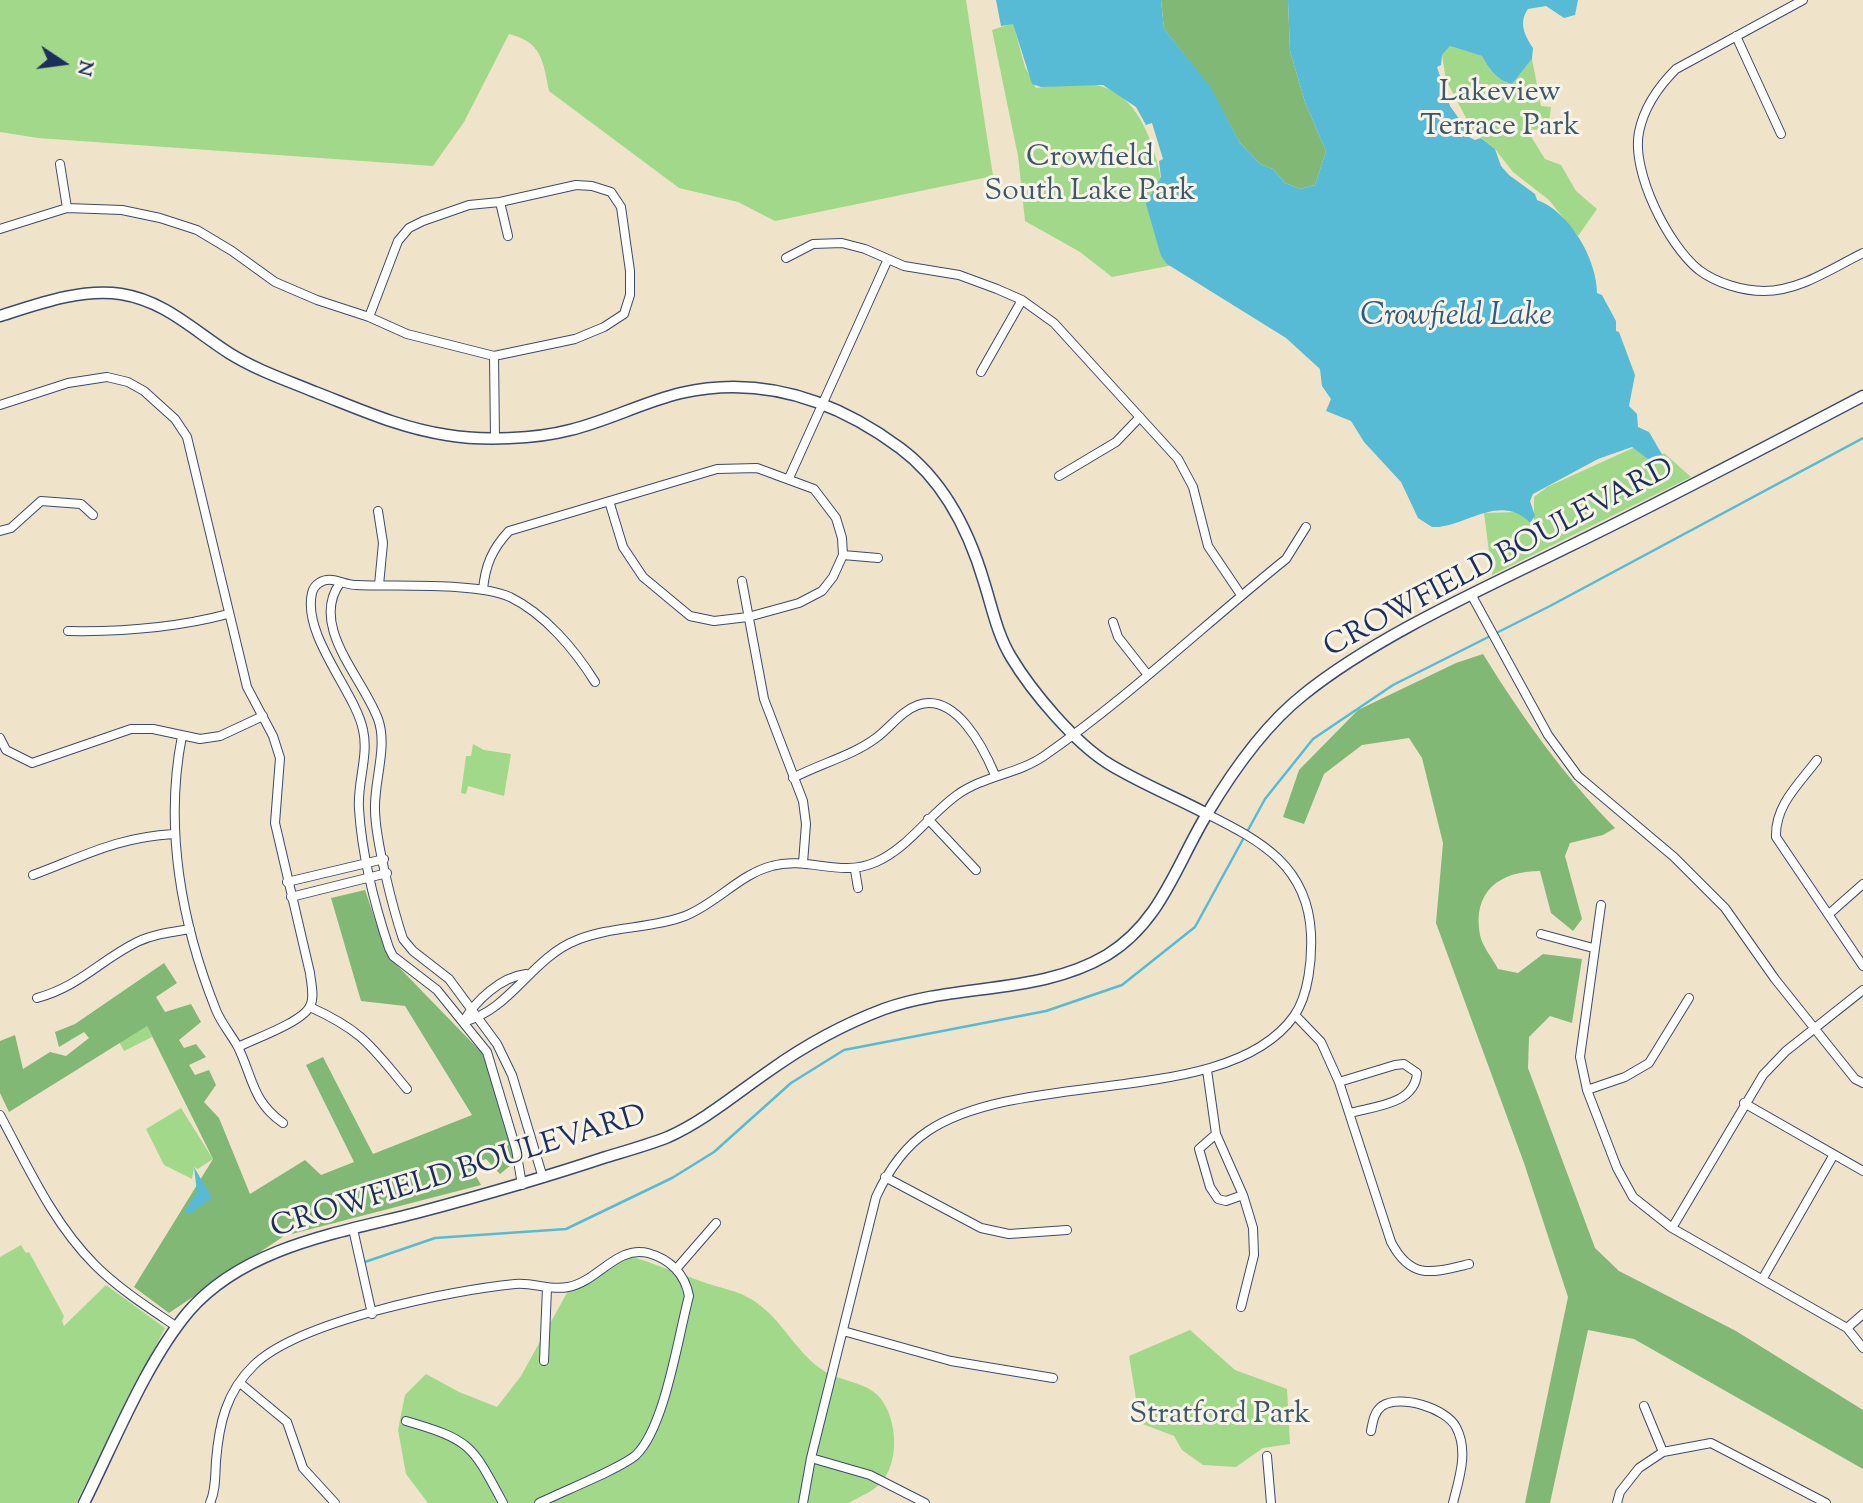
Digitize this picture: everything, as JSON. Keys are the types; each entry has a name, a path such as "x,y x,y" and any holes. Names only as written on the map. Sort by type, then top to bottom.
{"main road":[{"path":"0,316 55,299 122,294 149,301 183,318 229,353 266,373 366,413 448,435 495,438 569,430 680,393 727,386 796,393 825,404 900,448 919,465 941,492 969,537 991,608 1011,657 1073,733 1110,765 1207,814"},
{"name":"CROWFIELD BOULEVARD","path":"84,1503 156,1360 177,1327 191,1308 231,1274 281,1250 522,1185 670,1136 830,1033 887,1008 942,994 1027,982 1078,969 1108,954 1133,935 1157,908 1176,877 1207,814 1244,758 1302,696 1364,654 1472,596 1863,397"}],"street":[{"path":"1803,0 1676,69 1661,85 1649,104 1639,133 1641,168 1646,187 1671,236 1700,271 1729,284 1765,291 1804,283 1863,253"},
{"path":"1736,36 1781,134"},
{"path":"60,164 67,208"},
{"path":"0,229 67,208 122,210 197,230 275,282 407,334 494,356 575,339 604,327 624,313 630,295 621,207 611,192 592,186 576,185 500,202 469,205 409,228 398,241 369,317"},
{"path":"500,202 508,236"},
{"path":"786,258 813,244 842,243 923,271 959,275 1022,300 1054,323 1178,459 1193,487 1208,546 1241,595"},
{"path":"789,478 825,404 888,259"},
{"path":"981,372 1022,300"},
{"path":"494,356 495,438"},
{"path":"0,405 68,383 107,377 128,382 144,391 175,419 193,454 247,687 274,736 280,758 275,823 290,897 310,973 310,1007 301,1016 238,1047"},
{"path":"1059,476 1116,442 1140,417"},
{"path":"483,590 485,569 495,546 509,531 609,501 717,469 757,468 814,489 836,518 842,538 843,555 833,577 822,590 799,603 748,617 714,621 690,616 643,577 623,547 609,501"},
{"path":"0,531 10,528 41,501 81,504 93,515"},
{"path":"378,511 383,542 379,585"},
{"path":"463,1022 480,1018 517,989 526,974 576,940 685,916 772,866 803,863 830,869 855,870 897,849 928,818 959,793 995,775 1041,758 1073,733 1286,559 1306,527"},
{"path":"843,555 878,558"},
{"path":"522,1185 493,1065 487,1052 437,990 393,956 365,864 359,806 364,745 361,722 334,673 314,616 311,596 316,583 331,579 340,583 483,590 508,596 531,610 580,658 595,682"},
{"path":"742,581 764,699 803,801 806,824 803,863"},
{"path":"340,583 330,601 335,633 379,719 380,746 374,807 399,928 407,945 449,979 498,1044 512,1075 543,1178"},
{"path":"1472,596 1548,735 1578,776 1674,857 1725,908 1814,1029 1855,1079 1863,1083"},
{"path":"68,631 113,632 187,625 228,614"},
{"path":"1114,622 1118,637 1147,674"},
{"path":"793,778 874,739 919,705 938,705 966,724 986,754 995,775"},
{"path":"0,738 6,750 32,763 131,729 153,729 200,739 220,736 263,716"},
{"path":"182,736 173,804 174,834 190,929 216,1011 238,1047 259,1100 266,1111 283,1123"},
{"path":"364,745 380,746"},
{"path":"1817,760 1780,808 1775,821 1776,837 1863,966"},
{"path":"360,781 378,781"},
{"path":"803,1503 811,1458 865,1237 885,1177 909,1146 928,1131 990,1104 1207,1070 1266,1043 1295,1015 1307,982 1312,947 1311,917 1304,894 1291,870 1246,834 1207,814"},
{"path":"928,818 976,870"},
{"path":"33,875 106,844 145,835 174,834"},
{"path":"287,882 384,859"},
{"path":"855,870 858,888"},
{"path":"290,897 387,873"},
{"path":"1829,914 1863,884"},
{"path":"1601,905 1580,1057 1587,1090 1617,1168 1633,1197 1672,1228 1847,1328 1863,1348"},
{"path":"37,998 61,992 82,980 111,957 138,942 158,934 190,929"},
{"path":"1541,934 1593,948"},
{"path":"463,1022 472,1007 511,976 526,974"},
{"path":"1672,1228 1763,1075 1863,990"},
{"path":"1587,1090 1625,1077 1649,1063 1689,998"},
{"path":"310,1007 350,1026 371,1044 407,1089"},
{"path":"1295,1015 1321,1042 1339,1082 1391,1242 1401,1261 1415,1270 1435,1272 1469,1264"},
{"path":"1339,1082 1395,1065 1404,1064 1417,1073 1416,1085 1407,1097 1350,1113"},
{"path":"1207,1070 1216,1134 1243,1195 1253,1228 1254,1255 1241,1307"},
{"path":"1744,1103 1863,1171"},
{"path":"0,1115 42,1193 85,1254 114,1282 177,1327"},
{"path":"1216,1134 1199,1149 1210,1187 1218,1199 1226,1201 1243,1195"},
{"path":"1763,1278 1833,1156"},
{"path":"885,1177 981,1228 1009,1234 1067,1230"},
{"path":"677,1268 716,1223"},
{"path":"353,1229 372,1314"},
{"path":"210,1503 222,1418 230,1396 253,1366 277,1346 304,1333 465,1290 520,1283 547,1289 585,1283 626,1252 647,1253 677,1268 689,1296 659,1415 648,1441 634,1457 539,1503"},
{"path":"544,1361 547,1289"},
{"path":"1847,1328 1863,1314"},
{"path":"843,1331 951,1361 1053,1378"},
{"path":"240,1383 287,1422 303,1468 335,1503"},
{"path":"1371,1430 1375,1413 1384,1405 1398,1402 1437,1411 1449,1418 1457,1428 1463,1462 1453,1503"},
{"path":"1644,1406 1663,1451"},
{"path":"406,1421 452,1434 468,1445 478,1455 503,1503"},
{"path":"1617,1503 1620,1492 1639,1468 1663,1451 1711,1443 1826,1503"},
{"path":"1267,1456 1270,1503"},
{"path":"811,1458 870,1475 925,1503"}],"green space":[{"path":"0,0 966,0 993,176 775,221 738,202 679,188 549,91 542,62 535,48 509,34 464,122 433,166 38,138 0,132"},
{"path":"1161,0 1288,0 1290,51 1305,102 1326,151 1315,185 1300,189 1285,183 1273,169 1260,164 1240,143 1209,86 1164,29"},
{"name":"Crowfield South Lake Park","path":"1013,23 1025,67 1036,88 1076,84 1100,86 1121,96 1137,113 1157,162 1173,265 1112,277 1080,252 1025,221 1018,156 992,30"},
{"name":"Lakeview Terrace Park","path":"1450,46 1483,56 1494,74 1512,84 1532,59 1541,106 1551,107 1548,129 1527,130 1545,159 1561,165 1576,191 1597,209 1578,236 1549,200 1513,172 1495,149 1473,131 1446,80 1442,55"},
{"path":"1633,448 1642,450 1653,461 1664,453 1691,477 1492,575 1484,513 1518,512 1530,523 1534,521 1534,497 1547,487"},
{"path":"1483,654 1544,745 1615,828 1603,835 1570,843 1565,856 1582,919 1573,931 1551,913 1540,871 1513,875 1492,887 1480,906 1479,920 1481,939 1498,969 1518,973 1543,954 1582,959 1572,1023 1550,1016 1529,1037 1528,1068 1595,1248 1619,1271 1736,1331 1863,1410 1863,1469 1634,1339 1588,1330 1550,1503 1525,1503 1568,1297 1524,1163 1436,923 1443,843 1422,758 1409,738 1362,745 1324,774 1304,824 1283,817 1299,770 1358,710 1456,663"},
{"path":"473,744 484,750 511,754 504,796 468,786 466,794 461,793 466,756 471,756"},
{"path":"365,890 387,955 487,1058 516,1161 500,1174 486,1159 470,1165 481,1185 284,1236 169,1313 134,1287 213,1159 147,1026 9,1112 0,1093 0,1041 15,1035 23,1069 50,1052 66,1056 89,1038 84,1032 59,1047 55,1032 75,1024 164,963 177,983 156,997 165,1012 191,1004 201,1022 179,1040 184,1048 196,1044 206,1057 189,1065 195,1075 209,1070 216,1085 204,1102 219,1118 250,1194 305,1160 321,1175 354,1162 306,1065 323,1057 373,1154 472,1115 405,1006 361,1001 331,898"},
{"path":"145,1021 152,1037 124,1051 117,1038"},
{"path":"181,1108 213,1159 198,1169 194,1167 192,1179 164,1165 146,1129"},
{"path":"21,1245 26,1253 29,1252 64,1316 64,1326 106,1285 165,1328 76,1503 0,1503 0,1257"},
{"path":"627,1255 752,1300 769,1313 816,1365 831,1375 861,1385 875,1393 886,1408 893,1428 894,1450 884,1479 872,1490 849,1503 428,1503 406,1474 398,1430 405,1395 426,1374 459,1392 497,1407 521,1376 568,1291 598,1269"},
{"name":"Stratford Park","path":"1190,1330 1235,1370 1287,1389 1290,1444 1263,1448 1236,1467 1203,1465 1182,1450 1174,1436 1140,1423 1129,1356"}],"water":[{"name":"Crowfield Lake","path":"996,0 1161,0 1164,29 1210,86 1240,143 1260,164 1273,169 1285,183 1300,189 1315,185 1326,151 1305,102 1290,51 1288,0 1578,0 1575,15 1564,18 1546,6 1528,9 1523,24 1533,48 1532,59 1512,84 1494,74 1482,56 1450,46 1442,55 1441,65 1437,67 1450,106 1467,130 1467,136 1475,140 1481,138 1495,149 1501,166 1509,175 1535,194 1537,200 1560,214 1579,238 1592,266 1597,293 1602,295 1616,321 1616,331 1619,332 1635,375 1629,406 1637,414 1638,427 1649,432 1663,456 1652,462 1632,447 1598,459 1533,494 1530,501 1535,516 1530,523 1520,515 1498,510 1439,527 1432,527 1418,518 1401,482 1364,442 1351,421 1326,411 1331,399 1322,386 1320,369 1286,338 1167,264 1161,256 1146,204 1161,177 1159,161 1163,159 1152,123 1146,125 1136,107 1103,85 1041,87 1032,84 1013,24 1001,26"},
{"path":"194,1167 212,1198 191,1213 184,1212 197,1192"}],"waterway":[{"path":"362,1263 435,1238 566,1229 672,1178 714,1152 791,1083 844,1050 1046,1011 1122,985 1195,927 1265,799 1313,739 1393,685 1550,606 1863,438"}]}
